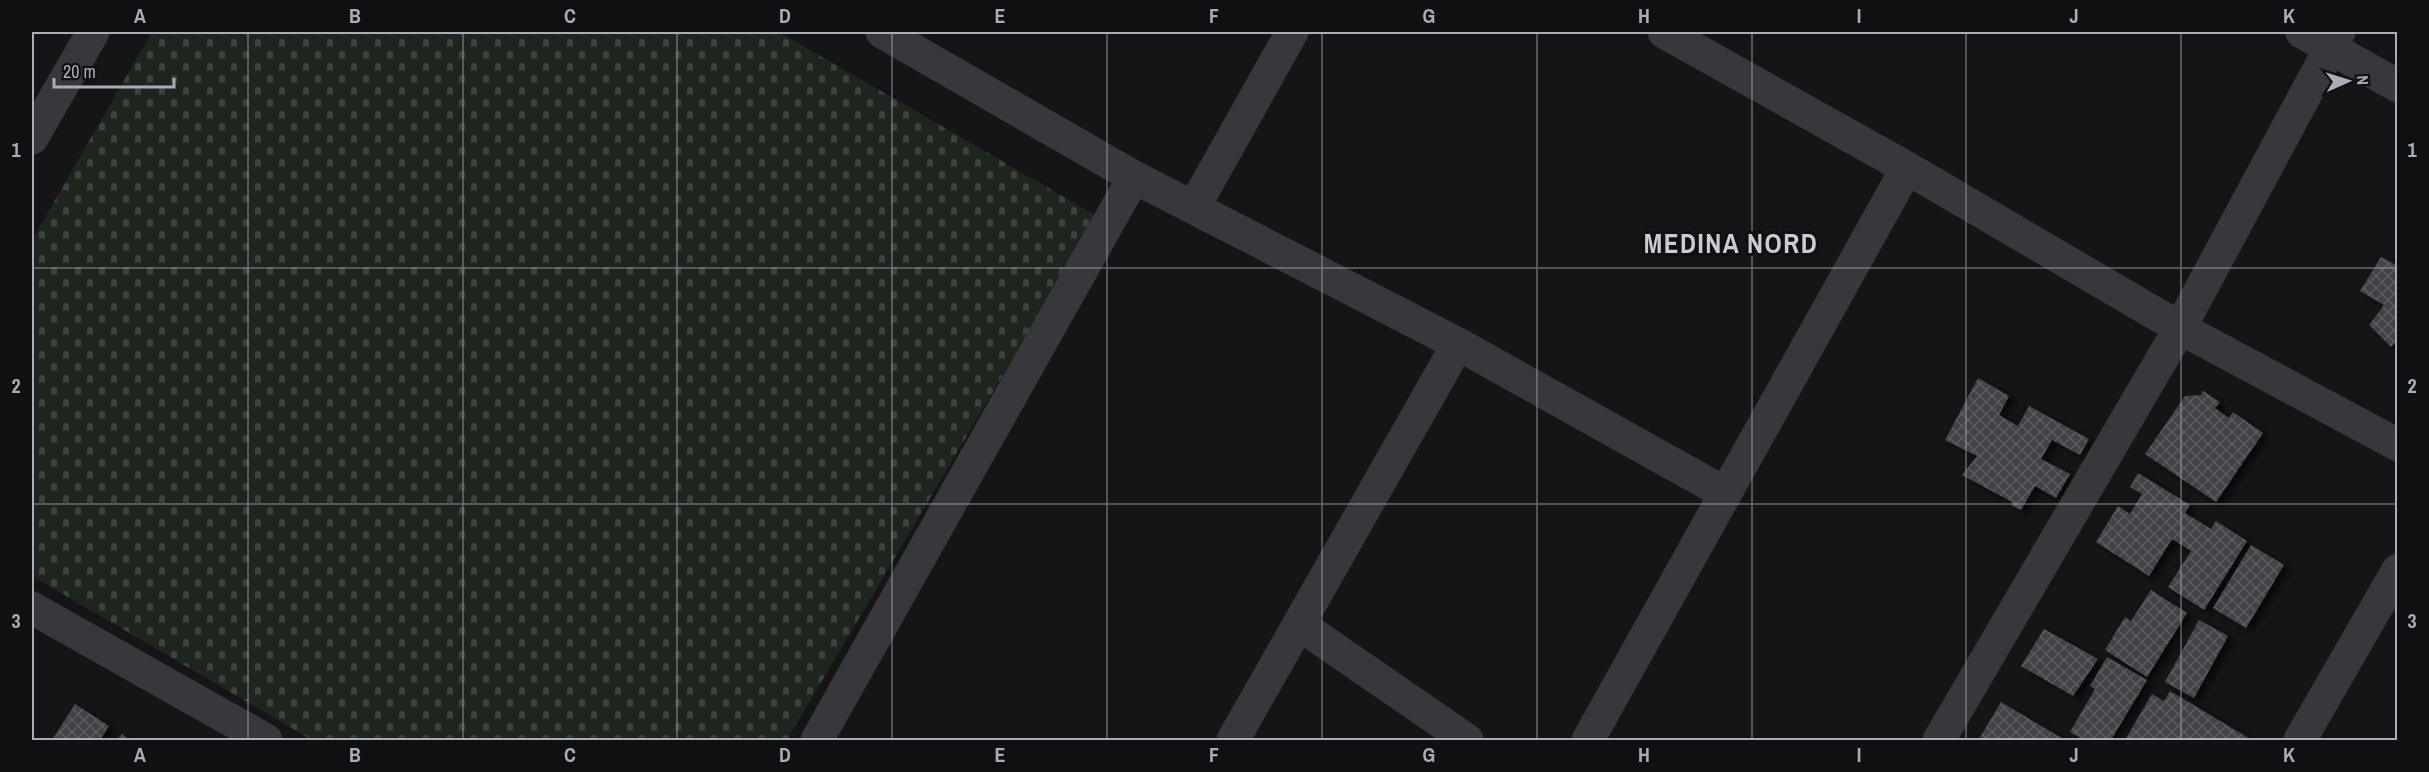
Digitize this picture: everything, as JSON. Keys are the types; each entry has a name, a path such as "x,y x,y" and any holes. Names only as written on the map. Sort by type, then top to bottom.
{"street":[{"path":"882,32 1134,177 1458,344 1725,493"},
{"path":"1194,207 1292,32"},
{"path":"1665,32 1907,168 2180,328 2397,446"},
{"path":"2302,32 2334,40 2397,86"},
{"path":"32,138 85,34"},
{"path":"1939,741 2180,328 2334,40"},
{"path":"1588,741 1907,168"},
{"path":"817,741 1134,177"},
{"path":"1233,741 1458,344"},
{"path":"2300,741 2397,570"},
{"path":"32,608 266,741"},
{"path":"1300,625 1467,741"}],"green space":[{"path":"152,32 779,32 1097,216 787,740 312,740 32,576 32,240"}],"building":[{"path":"2381,257 2398,266 2398,339 2391,347 2369,325 2384,305 2360,291"},
{"path":"1978,378 2009,396 1999,415 2018,426 2029,406 2089,439 2080,455 2052,440 2041,459 2070,474 2056,498 2035,486 2021,510 2011,505 2012,502 1962,475 1977,456 1945,440"},
{"path":"2203,391 2220,402 2215,408 2229,418 2233,412 2263,433 2216,502 2145,454 2185,396 2201,395"},
{"path":"2138,473 2190,505 2185,513 2211,529 2216,521 2247,541 2204,610 2168,587 2191,551 2172,539 2149,576 2096,542 2118,506 2130,514 2142,494 2130,487"},
{"path":"2251,545 2284,565 2246,628 2213,608"},
{"path":"2151,590 2187,613 2147,677 2105,650 2125,617 2131,621"},
{"path":"2199,620 2228,636 2194,698 2165,682"},
{"path":"2044,629 2098,659 2073,696 2021,666"},
{"path":"2107,657 2147,680 2111,740 2084,740 2070,732 2095,689 2090,686"},
{"path":"2170,691 2252,740 2125,740 2152,694 2164,701"},
{"path":"2001,702 2065,740 1979,739"},
{"path":"75,704 109,726 100,740 52,740"},
{"path":"122,734 129,740 116,740"}],"district":[{"name":"MEDINA NORD","path":"1731,243"}]}
